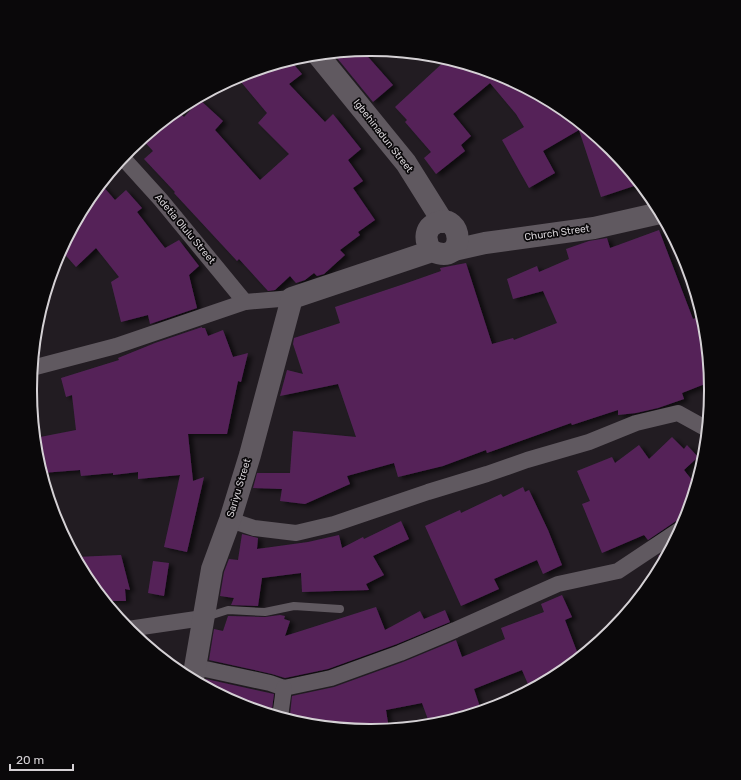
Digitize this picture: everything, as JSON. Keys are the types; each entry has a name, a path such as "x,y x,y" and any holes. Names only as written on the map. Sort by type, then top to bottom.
{"street":[{"name":"Igbehinadun Street","path":"322,60 406,163 443,222"},
{"name":"Adetia Olulu Street","path":"127,162 161,200 245,302"},
{"name":"Church Street","path":"454,250 485,243 594,228 654,214"},
{"path":"38,366 116,346 245,302 292,298 432,252 447,254 454,250 458,243 456,229 450,224 436,222 430,226 426,239 432,252"},
{"name":"Sariyu Street","path":"194,673 212,570 230,520 250,455 292,298"},
{"path":"230,520 254,528 296,533 334,524 526,460 589,442 636,423 678,413 702,426"},
{"path":"195,673 270,683 284,688 331,678 400,653 558,584 618,571 671,536"},
{"path":"137,628 203,618"},
{"path":"281,711 284,688"}],"lane":[{"path":"203,618 228,610 265,612 294,606 340,609"}],"building":[{"path":"367,56 393,85 373,102 337,58"},
{"path":"441,64 478,74 537,101 574,125 606,154 634,186 601,197 579,130 543,151 555,173 529,188 502,140 524,127 516,114 490,83 453,114 471,136 461,145 465,151 436,174 424,158 431,152 405,122 407,120 395,107"},
{"path":"295,65 302,74 289,84 325,122 333,114 361,149 348,160 363,181 353,188 375,220 358,232 360,235 340,250 345,255 324,274 317,276 314,273 305,280 296,283 290,276 275,290 268,291 239,259 237,261 144,159 153,151 146,144 167,125 182,115 184,117 192,109 202,102 223,121 215,130 260,180 289,154 258,123 267,113 242,83 263,74"},
{"path":"105,188 115,200 126,190 142,208 137,212 165,248 179,240 199,266 189,275 197,308 150,324 148,315 121,322 111,282 119,277 96,248 76,267 65,255 71,242 93,205"},
{"path":"659,230 693,319 696,318 698,325 704,384 682,393 684,399 658,408 636,413 618,415 618,410 572,425 571,423 487,453 486,450 443,466 398,477 394,463 347,476 350,484 305,504 280,501 282,489 253,488 257,473 290,473 293,431 356,437 338,384 280,396 287,370 303,374 293,344 294,338 340,323 335,307 441,271 440,268 466,263 492,344 513,338 514,340 557,323 543,291 513,299 507,279 537,266 539,272 569,259 566,249 589,241 607,238 610,248"},
{"path":"202,327 205,328 208,336 223,330 233,357 248,353 241,382 238,381 227,434 188,434 193,481 204,477 187,552 164,547 180,475 138,479 138,472 113,475 113,473 81,476 80,470 47,473 43,455 40,437 76,430 72,395 66,397 61,378 119,360 118,358 155,343"},
{"path":"672,437 684,449 687,445 698,457 684,470 692,480 678,521 648,540 644,535 602,553 582,504 590,501 577,471 612,457 615,463 639,445 649,459"},
{"path":"523,487 525,492 529,490 548,530 562,565 543,574 537,560 494,579 499,589 461,606 425,526 460,510 461,513 501,494 503,497"},
{"path":"401,521 409,539 373,556 384,575 366,584 369,590 302,592 301,573 262,578 258,606 231,605 234,598 220,596 224,572 229,559 238,560 242,534 258,538 257,549 308,542 339,535 342,548 363,537 364,539"},
{"path":"121,555 130,590 125,589 126,601 113,601 93,575 82,557"},
{"path":"153,561 169,563 164,596 148,593"},
{"path":"562,595 572,617 565,620 577,652 528,684 522,670 474,689 479,705 428,719 422,703 386,710 388,723 370,724 327,721 290,713 292,696 334,687 403,662 456,640 462,657 505,639 501,628 544,612 541,604"},
{"path":"376,607 385,630 420,611 424,619 445,610 450,622 397,644 328,669 285,678 209,660 214,629 223,631 228,616 285,616 284,619 290,621 285,636"},
{"path":"206,680 274,694 272,709 243,698"}]}
